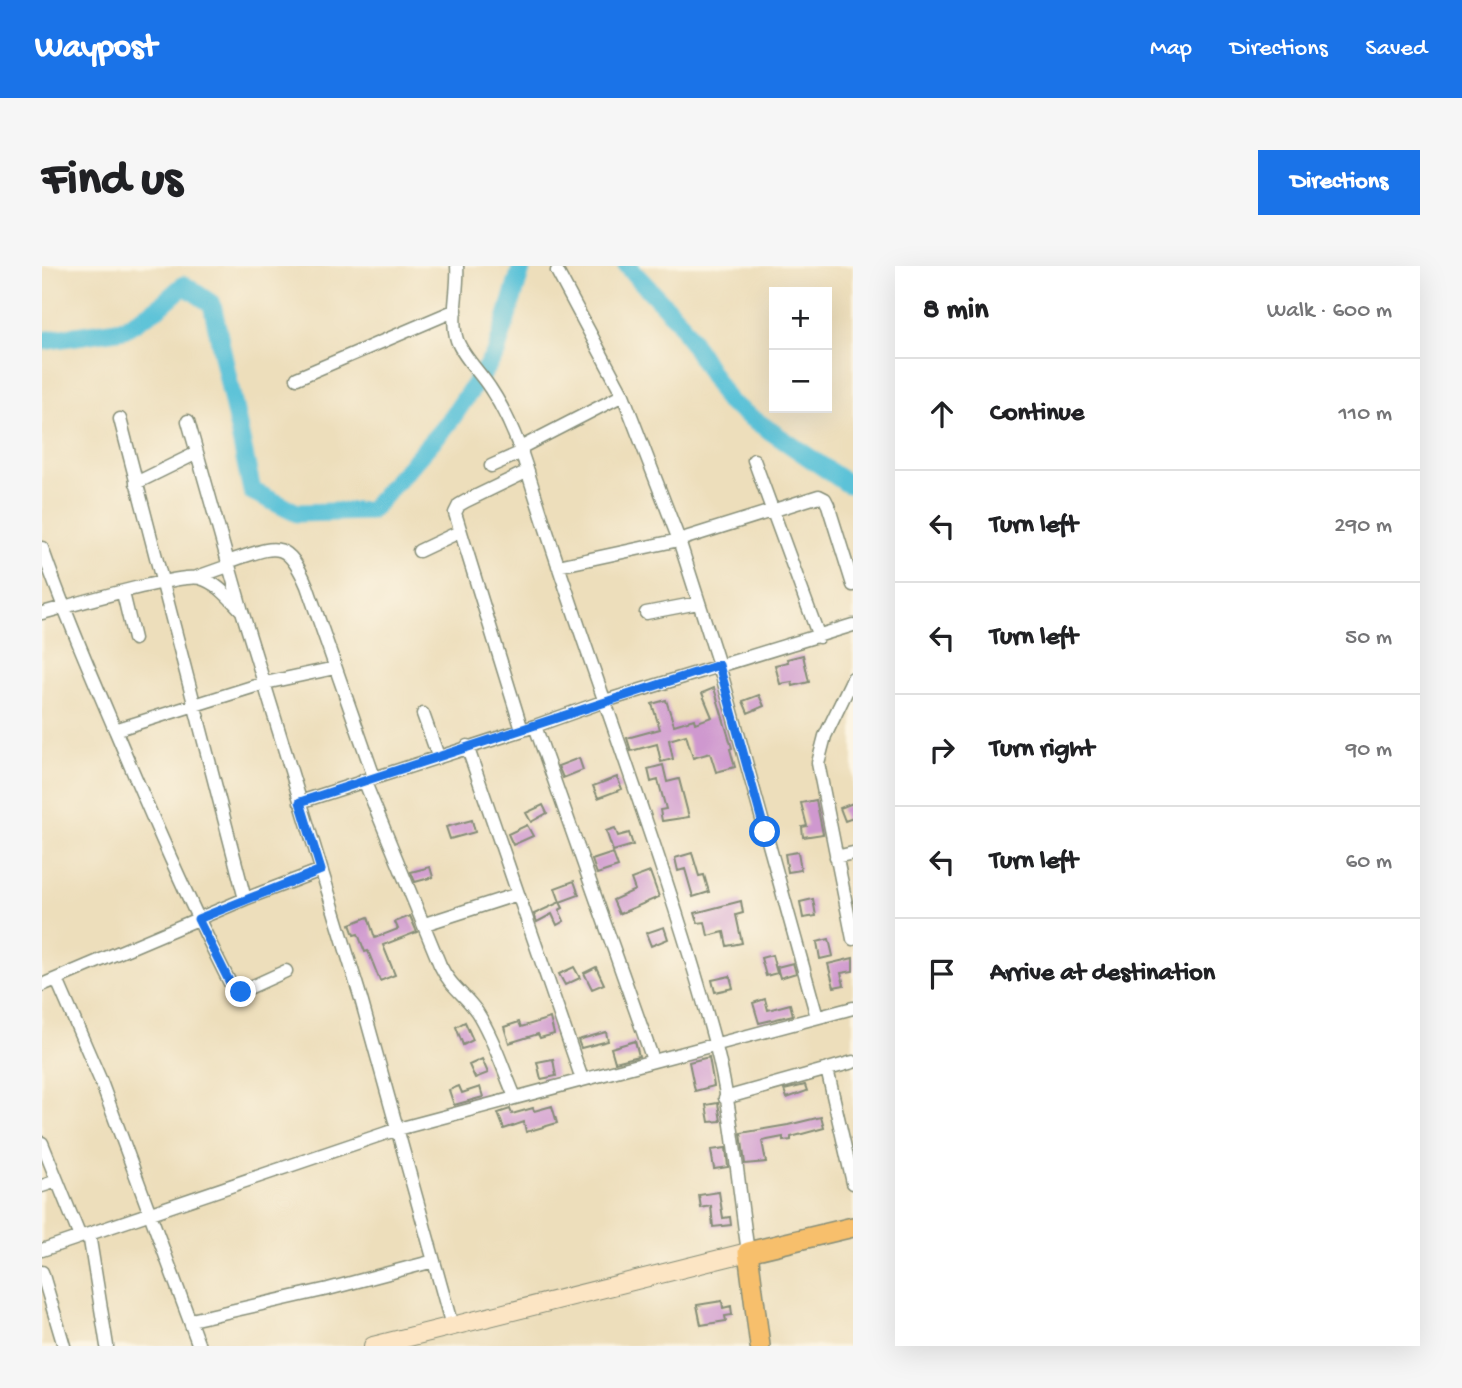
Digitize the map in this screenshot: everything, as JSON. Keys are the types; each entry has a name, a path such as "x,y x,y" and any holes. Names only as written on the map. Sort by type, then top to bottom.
{"main road":[{"path":"373,1346 853,1227"},
{"path":"748,1252 760,1346"}],"street":[{"path":"457,266 457,339 491,390 521,450 558,566 681,923 715,1045 726,1098 748,1252"},
{"path":"557,271 623,395 679,540 719,665 817,1017"},
{"path":"297,378 456,310"},
{"path":"491,466 623,395"},
{"path":"120,419 245,898"},
{"path":"188,421 242,611 361,999 452,1326"},
{"path":"136,482 197,453"},
{"path":"754,460 819,637"},
{"path":"528,471 459,505 455,516 529,728 653,1060"},
{"path":"558,566 679,540 810,498 823,497 828,505 853,585"},
{"path":"419,551 459,532"},
{"path":"42,548 62,608 115,730 198,919 236,992 286,971"},
{"path":"42,613 197,577 274,548 289,554 307,586 369,778 446,978 471,1004 481,1020 515,1097"},
{"path":"197,577 217,587 242,611"},
{"path":"122,593 134,639"},
{"path":"646,613 698,603"},
{"path":"300,802 604,701 853,625"},
{"path":"115,730 265,683 335,668"},
{"path":"853,678 825,736 818,763 853,939"},
{"path":"423,714 438,756"},
{"path":"467,747 582,1079"},
{"path":"836,857 853,853"},
{"path":"42,985 245,898 321,870"},
{"path":"425,924 518,894"},
{"path":"57,980 100,1079 200,1346"},
{"path":"42,1250 398,1129 853,1008"},
{"path":"726,1098 853,1062"},
{"path":"827,1069 853,1184"},
{"path":"42,1143 57,1181 85,1236 107,1346"},
{"path":"42,1186 57,1181"},
{"path":"191,1320 328,1289 434,1261"},
{"path":"42,1272 64,1346"}],"building":[{"path":"803,655 809,682 793,686 792,682 780,684 775,665"},
{"path":"714,688 735,767 716,772 710,753 693,758 686,735 669,740 673,759 661,762 657,744 631,751 627,738 660,729 652,704 666,700 674,725 694,719 695,723 712,717 702,693"},
{"path":"759,695 764,706 748,713 743,701"},
{"path":"579,758 583,770 563,778 558,766"},
{"path":"663,765 667,782 679,779 689,817 662,821 660,810 666,809 658,780 651,782 648,769"},
{"path":"617,777 622,789 598,798 593,786"},
{"path":"816,800 823,834 803,837 802,827 807,826 801,803"},
{"path":"853,803 853,818 845,821 840,808"},
{"path":"543,805 547,813 531,822 526,813"},
{"path":"472,820 475,832 450,839 446,827"},
{"path":"527,825 533,836 513,845 508,834"},
{"path":"615,828 618,836 629,833 633,845 613,851 606,831"},
{"path":"798,852 801,870 788,872 785,854"},
{"path":"613,853 618,867 597,874 592,860"},
{"path":"692,853 699,876 704,875 709,892 693,897 685,869 678,871 675,858"},
{"path":"430,867 433,877 415,882 411,872"},
{"path":"650,872 659,897 619,914 613,900 635,890 631,879"},
{"path":"574,881 579,895 560,902 555,888"},
{"path":"813,899 816,916 803,918 800,902"},
{"path":"741,901 743,913 736,915 742,943 727,946 724,932 708,936 705,922 698,923 695,913"},
{"path":"560,902 563,908 559,910 564,921 557,925 552,914 537,922 534,914"},
{"path":"410,916 417,932 383,945 395,975 380,981 368,951 365,952 358,934 354,935 350,924 368,917 375,938 398,929 395,922"},
{"path":"664,927 668,939 651,946 646,933"},
{"path":"829,939 833,956 820,959 817,942"},
{"path":"772,955 777,973 766,976 761,958"},
{"path":"853,958 853,971 841,973 844,985 834,987 828,964"},
{"path":"793,963 796,973 780,978 777,967"},
{"path":"574,967 580,978 565,985 559,974"},
{"path":"596,967 604,984 592,989 584,973"},
{"path":"730,976 733,988 715,992 712,980"},
{"path":"765,999 768,1010 790,1004 793,1015 759,1023 753,1003"},
{"path":"550,1018 554,1034 540,1038 538,1034 509,1043 504,1027 519,1022 521,1027"},
{"path":"465,1022 473,1040 463,1045 456,1027"},
{"path":"606,1032 608,1041 581,1048 578,1040"},
{"path":"635,1041 639,1056 615,1062 611,1048"},
{"path":"709,1057 714,1086 695,1091 689,1062"},
{"path":"482,1059 488,1073 475,1078 469,1065"},
{"path":"553,1059 556,1076 541,1079 537,1062"},
{"path":"805,1085 807,1091 787,1098 784,1090"},
{"path":"459,1086 462,1093 480,1087 483,1097 454,1105 449,1090"},
{"path":"718,1103 721,1121 709,1122 706,1105"},
{"path":"552,1106 557,1123 526,1132 524,1122 504,1129 498,1113 510,1109 512,1114"},
{"path":"821,1117 824,1128 791,1137 791,1140 783,1141 783,1137 762,1141 766,1162 745,1164 741,1133"},
{"path":"726,1148 728,1167 714,1169 711,1150"},
{"path":"719,1192 723,1218 730,1217 731,1225 713,1227 711,1206 701,1208 699,1195"},
{"path":"722,1301 723,1308 731,1306 732,1315 725,1316 726,1321 701,1325 697,1305"}],"waterway":[{"path":"42,341 124,329 159,307 184,285 212,304 252,491 297,513 370,511 449,422 496,353 522,266"},
{"path":"627,266 679,321 728,402 848,484 853,483"}],"route":[{"path":"241,992 233,989 198,919 245,898 321,870 300,802 719,665 765,832"}]}
